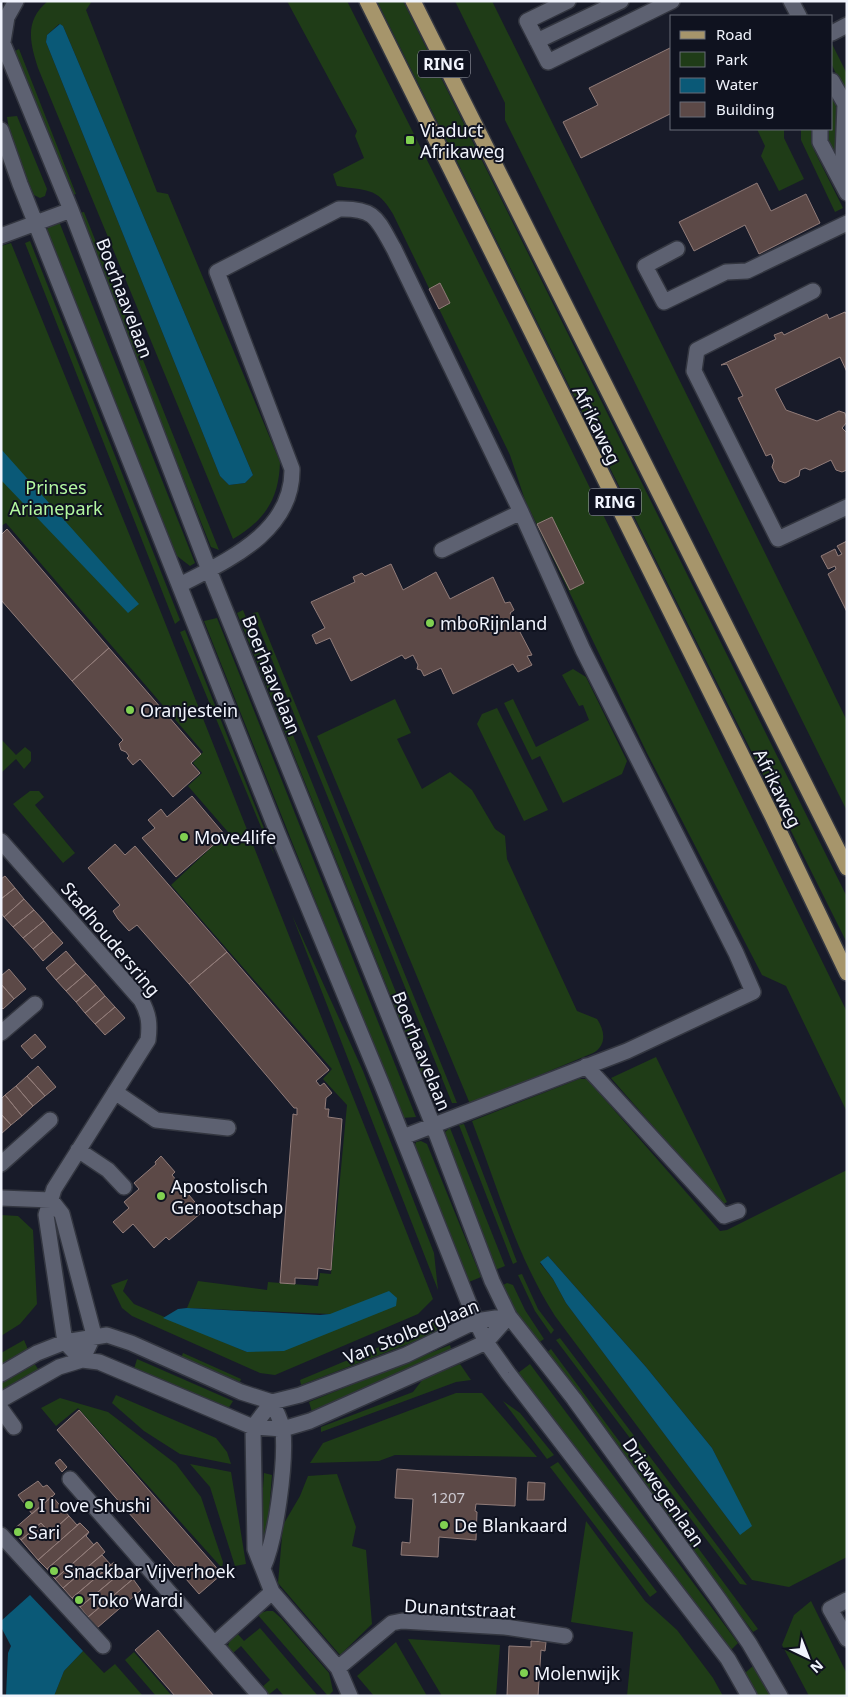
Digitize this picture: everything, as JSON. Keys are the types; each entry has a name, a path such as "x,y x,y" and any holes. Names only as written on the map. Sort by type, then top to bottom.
{"main road":[{"name":"Afrikaweg","path":"367,1 767,807 847,974"},
{"name":"Afrikaweg","path":"413,1 847,868"}],"street":[{"name":"Boerhaavelaan","path":"16,1 7,17 2,49 71,210 209,570 432,1125 492,1281 510,1316"},
{"path":"568,1 527,21 548,62 672,1"},
{"path":"537,41 621,1"},
{"path":"791,1 798,15"},
{"path":"833,32 847,25"},
{"path":"833,83 845,104 844,188"},
{"path":"1,130 278,834 486,1342 728,1659 749,1696"},
{"path":"820,130 820,142 844,188"},
{"path":"180,585 244,550 264,533 276,519 292,487 292,469 217,272 339,209 357,209 369,213 379,223 521,512 583,650 736,953 753,992 627,1050 403,1137"},
{"path":"1,236 71,210"},
{"path":"676,249 645,266 664,302 726,272 747,271 847,223"},
{"path":"813,291 697,350 694,371 778,539 847,507"},
{"path":"442,550 521,512"},
{"name":"Stadhoudersring","path":"1,841 141,1000 148,1012 150,1025 148,1040 54,1189 50,1200 46,1215 65,1342"},
{"path":"1,1033 35,1004"},
{"path":"586,1066 724,1216 738,1212"},
{"path":"114,1092 156,1120 228,1128"},
{"path":"1,1164 50,1120"},
{"path":"78,1150 108,1170 124,1187"},
{"path":"1,1198 50,1200 62,1214 94,1335 82,1360 65,1342"},
{"name":"Van Stolberglaan","path":"272,1402 300,1395 406,1355 476,1321 510,1316"},
{"name":"Van Stolberglaan","path":"1,1400 59,1367 82,1360 99,1362 253,1427 283,1429 310,1421 486,1342 510,1316"},
{"name":"Driewegenlaan","path":"510,1316 574,1399 720,1601 749,1643 780,1696"},
{"path":"1,1374 37,1354 65,1342 94,1335 107,1335 120,1338 241,1392 272,1402 283,1429 283,1457 271,1549 263,1568"},
{"path":"272,1402 253,1427 255,1549 272,1592 338,1668 350,1696"},
{"path":"1,1409 14,1427"},
{"path":"70,1479 260,1696"},
{"path":"1,1534 103,1646"},
{"path":"215,1643 272,1592"},
{"path":"847,1600 830,1609 847,1639"},
{"name":"Dunantstraat","path":"338,1668 392,1623 402,1621 505,1627 566,1636"}],"green space":[{"path":"48,1 92,1 86,10 157,192 168,194 280,462 277,487 268,507 254,524 233,539 38,68 31,41 31,32 35,16","holes":["59,24 63,26 253,475 245,483 229,485 220,476 46,42 47,35"]},
{"path":"287,1 347,1 510,325 847,1012 847,1112 786,986 762,975 647,753 525,500 510,455 393,214 376,194 369,191 337,186 333,174 364,158 355,136 357,131"},
{"path":"377,1 403,1 847,897 847,943"},
{"path":"455,1 492,1 803,630 847,721 847,811 505,120 505,103"},
{"path":"833,46 847,74 847,98 833,67"},
{"path":"19,49 76,194 70,196 17,62 15,51"},
{"path":"833,99 837,108 836,161 826,143 826,130 833,130"},
{"path":"17,116 47,189 45,196 40,198 34,195 11,141 7,117"},
{"path":"757,130 784,130 784,138 804,179 779,191 761,156 765,146"},
{"path":"801,130 814,130 814,150 843,208 835,212 801,140"},
{"path":"84,212 219,550 211,547 77,213"},
{"path":"53,222 60,224 195,563 190,566 177,556 47,232 48,226"},
{"path":"30,241 180,620 175,624 25,243"},
{"name":"Prinses Arianepark","path":"11,243 160,610 433,1299 418,1314 275,1375 260,1373 132,1316 122,1308 111,1285 128,1279 123,1291 134,1304 247,1352 330,1314 187,1308 198,1281 267,1290 268,1282 318,1286 320,1273 331,1274 347,1105 323,1079 332,1069 171,885 228,832 188,786 202,773 193,763 203,752 6,523 1,526 1,246"},
{"path":"243,610 441,1105 434,1104 237,613"},
{"path":"258,612 457,1103 452,1103 253,613"},
{"path":"217,618 416,1117 402,1118 204,621"},
{"path":"185,630 275,856 261,827 180,632"},
{"path":"573,669 586,677 627,761 622,774 563,803 540,756 532,760 504,703 513,699 536,747 589,720 583,705 579,706 562,675"},
{"path":"395,699 411,733 397,739 422,789 450,772 472,790 495,829 505,836 507,859 577,1011 597,1019 603,1033 601,1046 593,1053 470,1104 317,736"},
{"path":"497,708 548,810 524,821 477,724 482,714"},
{"path":"1,739 16,755 25,747 31,752 31,761 24,769 16,759 1,773"},
{"path":"30,791 39,791 44,797 35,805 75,853 63,863 13,804"},
{"path":"292,915 363,1071 434,1253 438,1290"},
{"path":"656,1057 727,1202 722,1205 611,1078"},
{"path":"579,1079 587,1079 720,1231 727,1230 847,1170 847,1557 789,1587 752,1580 555,1316 519,1246 472,1121","holes":["548,1256 646,1367 712,1448 730,1484 740,1535 566,1303 553,1279 540,1263"]},
{"path":"464,1124 517,1262 513,1264 459,1125"},
{"path":"450,1128 505,1266 495,1270 445,1132"},
{"path":"421,1141 427,1144 481,1277 469,1282 414,1148 416,1142"},
{"path":"1,1215 18,1216 33,1230 37,1304 20,1324 1,1336"},
{"path":"522,1274 538,1309 554,1330 551,1334 535,1311 518,1275"},
{"path":"507,1283 513,1285 525,1310 544,1339 538,1343 519,1318 501,1286"},
{"path":"438,1317 442,1331 301,1385 300,1380 427,1327"},
{"path":"560,1338 747,1585 740,1584 556,1340"},
{"path":"24,1340 29,1352 1,1368 1,1353"},
{"path":"450,1345 452,1352 312,1412 309,1402"},
{"path":"551,1349 758,1629 753,1632 546,1353"},
{"path":"183,1353 241,1379 240,1382 181,1358"},
{"path":"137,1359 233,1401 228,1409 134,1369"},
{"path":"34,1363 40,1372 1,1395 1,1382"},
{"path":"460,1364 471,1380 456,1382 321,1432 321,1427 413,1392 423,1379"},
{"path":"530,1364 738,1643 730,1651 518,1373"},
{"path":"456,1393 482,1393 537,1457 395,1455 379,1461 310,1463 323,1443"},
{"path":"116,1395 216,1438 227,1452 231,1464 180,1454 144,1431 112,1403"},
{"path":"60,1398 108,1412 176,1464 201,1497 223,1562 222,1568 78,1408 56,1426 41,1408"},
{"path":"503,1401 520,1413 554,1455 547,1459"},
{"path":"558,1462 657,1592 650,1597 550,1467"},
{"path":"190,1464 231,1472 246,1564 235,1566 210,1487"},
{"path":"264,1473 272,1475 266,1550 259,1549"},
{"path":"337,1474 356,1527 352,1546 366,1550 372,1624 340,1655 278,1583 283,1525 300,1496 308,1476"},
{"path":"586,1521 645,1601 677,1630 713,1678 723,1696 627,1696 633,1632 571,1622"},
{"path":"811,1601 847,1674 847,1696 809,1696 782,1645 794,1615"},
{"path":"273,1611 281,1618 329,1673 333,1691 328,1696 257,1614"},
{"path":"260,1628 318,1696 284,1696 277,1688 267,1696 261,1688 270,1680 241,1646 232,1654 228,1646 231,1636 236,1632 244,1641"},
{"path":"408,1639 500,1645 496,1696 442,1696"},
{"path":"396,1642 427,1696 374,1696 357,1676"},
{"path":"83,1651 104,1673 115,1664 143,1696 54,1696 64,1671"},
{"path":"134,1652 172,1696 156,1696 125,1660"},
{"path":"754,1665 771,1696 757,1696 745,1673"}],"water":[{"path":"60,24 63,26 253,475 245,483 229,485 220,476 46,42 47,35"},
{"path":"1,449 139,604 128,613 1,480"},
{"path":"548,1256 646,1367 712,1448 752,1526 740,1535 566,1303 553,1279 540,1262"},
{"path":"389,1291 397,1298 396,1306 284,1351 247,1352 163,1318 178,1309 187,1308 330,1314"},
{"path":"30,1595 83,1651 64,1671 54,1696 6,1696 8,1653 11,1646 1,1627 1,1621"}],"building":[{"path":"670,48 670,114 581,158 563,122 598,105 589,88"},
{"path":"757,183 771,211 806,194 820,223 759,254 745,225 694,251 679,222"},
{"path":"440,283 450,303 439,309 429,289"},
{"path":"845,312 847,315 847,372 840,357 775,389 786,410 817,421 839,411 845,413 847,422 842,428 847,433 847,470 842,472 836,470 831,460 810,470 805,468 800,470 799,476 785,483 779,481 772,467 774,461 771,454 766,456 738,398 743,396 727,364 721,365 776,339 774,335 782,332 784,335 827,314 829,319"},
{"path":"552,517 584,583 570,590 537,524"},
{"path":"7,529 109,648 72,681 1,600 1,535"},
{"path":"847,541 847,612 828,574 836,569 835,566 828,569 821,556 835,549 838,556 842,554 837,546"},
{"path":"391,564 403,590 436,572 450,599 493,577 505,603 510,602 514,610 510,613 532,655 527,656 532,665 518,672 513,664 453,694 441,668 424,676 421,670 417,669 418,665 413,655 405,659 402,655 351,681 330,638 316,644 312,635 325,628 311,602 355,582 353,577 362,573 365,576"},
{"name":"Oranjestein","path":"109,648 201,754 191,763 200,773 173,797 140,759 133,765 127,758 129,756 126,752 121,750 119,744 123,740 72,681"},
{"name":"Move4life","path":"192,796 225,835 176,877 142,838 155,828 148,820 161,809 167,817"},
{"path":"115,844 125,855 135,846 227,952 189,984 137,925 129,931 118,919 113,911 120,905 88,868"},
{"path":"5,876 15,888 1,899 1,879"},
{"path":"15,888 24,899 4,917 1,913 1,899"},
{"path":"24,899 34,910 13,927 4,917"},
{"path":"34,910 44,921 23,938 13,927"},
{"path":"44,921 53,932 33,949 23,938"},
{"path":"53,932 63,943 43,961 33,949"},
{"path":"66,951 76,963 56,980 46,968"},
{"path":"227,952 329,1070 316,1081 320,1086 324,1083 332,1093 326,1098 325,1109 329,1109 328,1117 342,1119 331,1270 318,1268 317,1279 295,1278 295,1284 280,1283 293,1114 297,1115 297,1108 294,1108 189,984"},
{"path":"76,963 86,974 66,991 56,980"},
{"path":"9,969 26,989 14,999 1,984 1,976"},
{"path":"86,974 96,985 76,1002 66,991"},
{"path":"1,984 14,999 3,1009 1,1007"},
{"path":"96,985 105,996 85,1013 76,1002"},
{"path":"105,996 115,1007 95,1024 85,1013"},
{"path":"115,1007 125,1018 105,1035 95,1024"},
{"path":"35,1034 46,1047 32,1059 21,1046"},
{"path":"38,1066 56,1087 45,1096 27,1076"},
{"path":"27,1076 45,1096 33,1106 16,1086"},
{"path":"16,1086 33,1106 22,1116 5,1095"},
{"path":"5,1095 22,1116 11,1125 1,1114 1,1099"},
{"path":"1,1114 11,1125 1,1134"},
{"name":"Apostolisch Genootschap","path":"161,1156 175,1172 172,1175 200,1208 198,1210 201,1213 169,1240 166,1237 154,1248 133,1224 123,1233 113,1222 129,1208 124,1202 139,1189 134,1183 156,1164 155,1162"},
{"path":"79,1410 222,1574 199,1594 57,1430"},
{"path":"60,1459 67,1467 62,1472 55,1463"},
{"name":"De Blankaard","path":"397,1469 516,1478 515,1506 476,1504 476,1540 439,1537 438,1557 401,1555 402,1542 410,1543 413,1499 395,1498"},
{"path":"38,1481 43,1487 47,1485 55,1494 32,1514 18,1495"},
{"path":"528,1482 545,1483 544,1500 527,1500"},
{"path":"52,1496 69,1516 50,1533 41,1523 21,1540 13,1530"},
{"path":"69,1516 77,1525 80,1523 38,1560 21,1540 41,1523 50,1533"},
{"path":"80,1523 89,1532 47,1569 38,1560"},
{"path":"89,1532 86,1536 94,1545 55,1579 47,1569"},
{"path":"97,1542 105,1552 63,1588 55,1579"},
{"path":"102,1555 111,1565 72,1598 63,1588"},
{"path":"114,1562 122,1572 80,1607 72,1598"},
{"path":"124,1570 133,1579 88,1617 80,1607"},
{"path":"133,1579 141,1590 97,1628 88,1617"},
{"path":"158,1630 214,1696 175,1696 135,1650"},
{"name":"Molenwijk","path":"531,1641 546,1642 545,1651 541,1650 538,1696 507,1696 509,1646 531,1647"}],"place":[{"name":"Viaduct Afrikaweg","path":"410,140"},
{"name":"mboRijnland","path":"430,623"},
{"name":"Oranjestein","path":"130,710"},
{"name":"Move4life","path":"184,837"},
{"name":"Apostolisch Genootschap","path":"161,1196"},
{"name":"I Love Shushi","path":"29,1505"},
{"name":"De Blankaard","path":"444,1525"},
{"name":"Sari","path":"18,1532"},
{"name":"Snackbar Vijverhoek","path":"54,1571"},
{"name":"Toko Wardi","path":"79,1600"},
{"name":"Molenwijk","path":"524,1673"}]}
